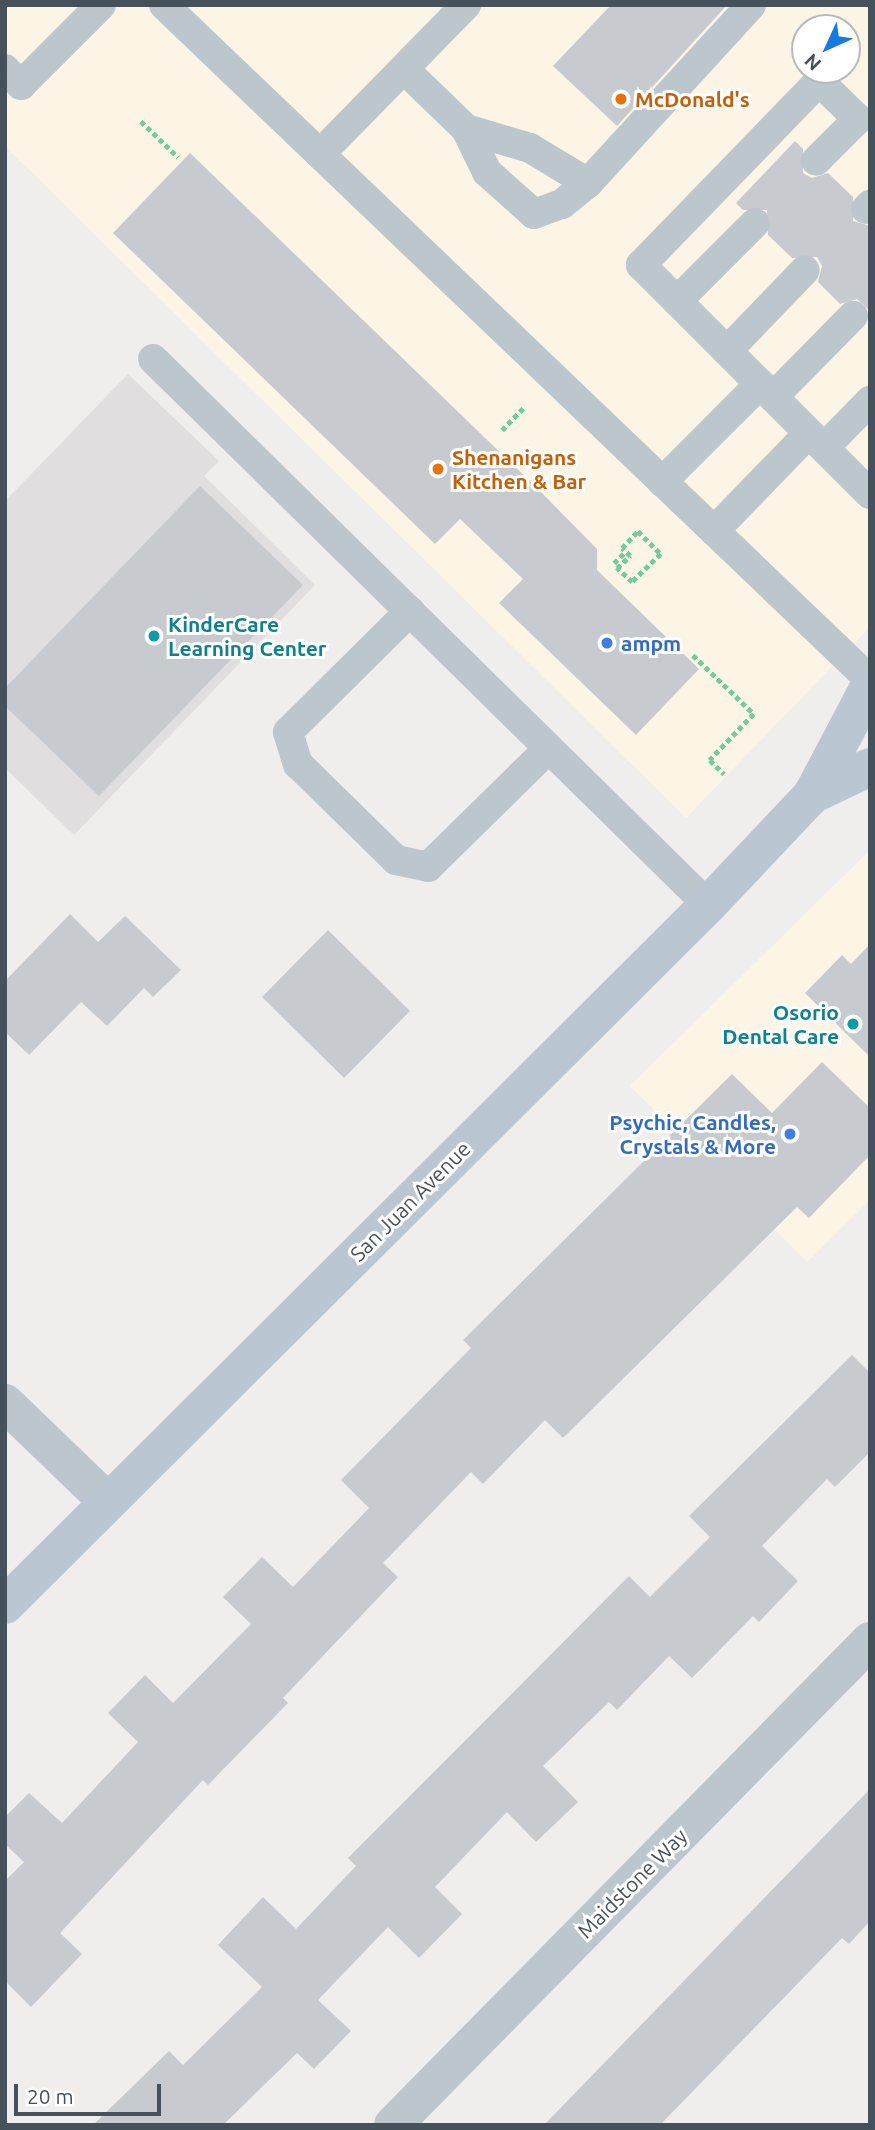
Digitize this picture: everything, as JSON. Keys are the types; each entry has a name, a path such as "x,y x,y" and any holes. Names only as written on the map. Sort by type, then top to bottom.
{"main road":[{"name":"San Juan Avenue","path":"5,1605 708,905 812,795 870,683"},
{"name":"San Juan Avenue","path":"812,795 870,767"}],"street":[{"path":"5,1403 107,1501"},
{"name":"Maidstone Way","path":"393,2125 870,1641"}],"lane":[{"path":"5,69 21,85 101,5"},
{"path":"164,5 870,683"},
{"path":"320,154 466,5"},
{"path":"404,69 466,129 487,172 534,214 562,204 588,183 751,5"},
{"path":"816,161 866,119 819,81 641,265 870,494"},
{"path":"466,129 530,148 588,183"},
{"path":"677,301 755,223"},
{"path":"727,351 805,270"},
{"path":"662,482 853,316"},
{"path":"153,359 708,905"},
{"path":"713,531 817,441 870,401"},
{"path":"410,611 288,732 298,764 396,860 428,867 548,749"}],"path":[{"path":"141,121 178,157"},
{"path":"502,430 524,407"},
{"path":"638,531 661,554 632,582 617,568 630,556 626,551 622,548 638,531"},
{"path":"614,563 626,551"},
{"path":"693,655 754,714 710,760 724,774"}],"shaded area":[{"path":"5,5 870,5 870,627 686,818 5,146"},
{"path":"128,374 219,461 204,476 315,585 74,835 5,768 5,501"},
{"path":"870,850 870,1200 807,1262 630,1086"}],"building":[{"name":"McDonald's","path":"611,5 727,5 617,126 553,66"},
{"path":"795,141 803,149 803,173 812,178 828,173 853,197 853,221 870,226 870,311 857,299 840,304 818,282 822,266 817,257 792,258 768,235 767,210 743,210 736,203"},
{"path":"190,153 536,487 597,549 597,570 699,669 636,735 499,603 523,579 460,519 435,544 113,233"},
{"name":"KinderCare Learning Center","path":"200,486 303,585 99,796 5,706 5,688"},
{"path":"70,914 98,942 125,916 181,970 153,997 144,988 107,1026 81,1002 29,1055 5,1032 5,981"},
{"path":"328,930 410,1011 344,1078 262,997"},
{"name":"Osorio Dental Care","path":"870,944 870,1057 805,993 842,955 851,964"},
{"path":"822,1062 870,1108 870,1155 809,1218 797,1207 563,1438 545,1420 483,1484 471,1472 383,1563 398,1577 283,1698 288,1703 208,1785 203,1780 60,1933 82,1954 31,2007 5,1981 5,1881 24,1862 5,1844 5,1817 29,1793 62,1823 138,1742 108,1713 145,1675 173,1703 251,1624 223,1597 262,1557 293,1587 369,1508 341,1480 471,1348 463,1340 732,1074 772,1113"},
{"path":"852,1355 870,1373 870,1452 835,1487 827,1479 762,1546 798,1581 759,1622 753,1616 692,1678 669,1656 617,1710 609,1702 543,1766 578,1802 536,1842 507,1812 435,1887 462,1914 419,1958 388,1927 318,2000 351,2031 314,2069 297,2053 223,2125 93,2125 169,2051 183,2065 262,1987 218,1945 263,1897 296,1929 356,1866 348,1858 629,1576 650,1597 710,1537 689,1516"},
{"path":"870,1789 870,1921 849,1944 842,1938 660,2125 544,2125"}],"place":[{"name":"McDonald's","path":"621,99"},
{"name":"Shenanigans Kitchen & Bar","path":"438,469"},
{"name":"KinderCare Learning Center","path":"154,636"},
{"name":"ampm","path":"607,643"},
{"name":"Osorio Dental Care","path":"853,1024"},
{"name":"Psychic, Candles, Crystals & More","path":"790,1134"}]}
